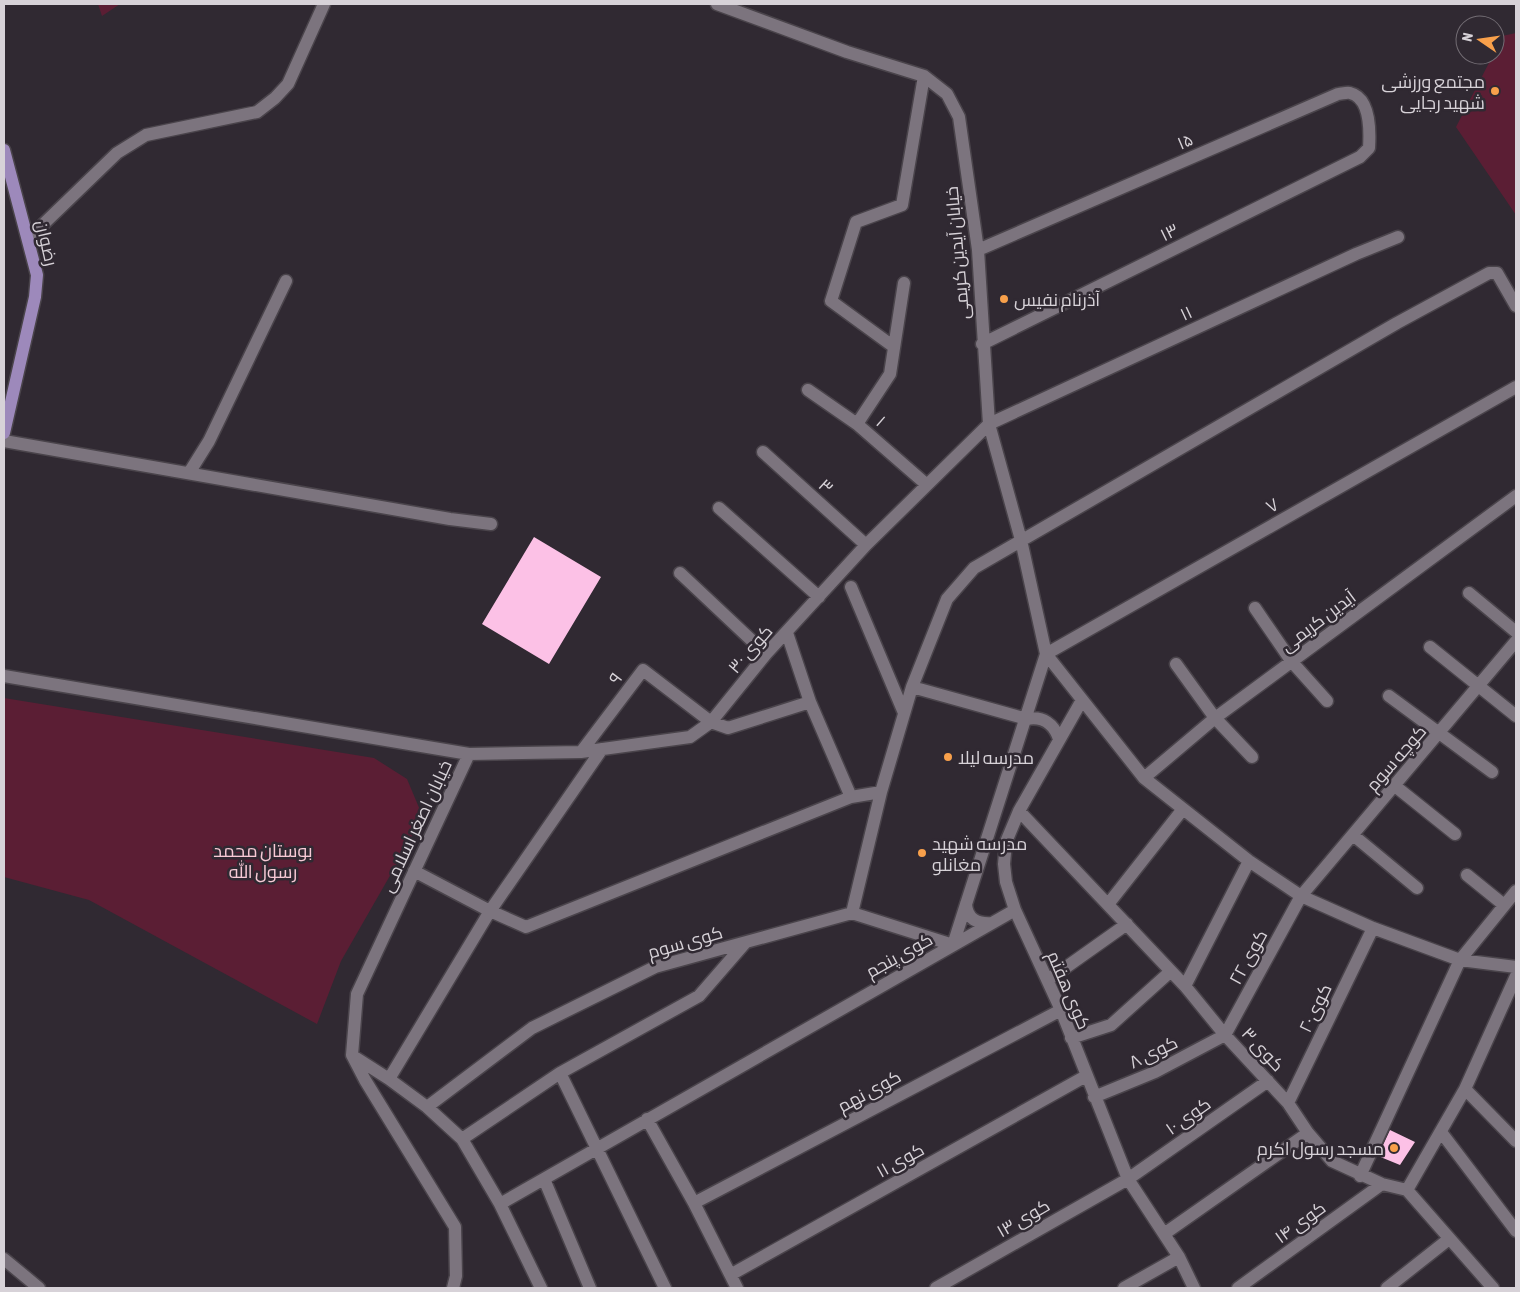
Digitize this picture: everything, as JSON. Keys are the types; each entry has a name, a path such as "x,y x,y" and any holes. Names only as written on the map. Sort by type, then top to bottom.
{"main road":[{"name":"رضوان","path":"4,150 29,238 37,275 35,297 4,433"}],"street":[{"path":"29,238 117,152 146,135 257,112 275,98 288,84 324,4"},
{"name":"خیابان آیدین کریمی","path":"717,4 847,52 924,76 947,94 959,117 978,250 982,344 989,424 1021,540 1046,654"},
{"path":"894,347 831,301 856,222 902,206 924,76"},
{"name":"۱۵","path":"978,250 1338,94 1350,93 1359,98 1368,115 1369,148"},
{"name":"۱۳","path":"982,344 1360,157 1369,148"},
{"name":"۱۱","path":"989,424 1356,254 1398,237"},
{"path":"1016,910 952,945 852,913 881,792 904,713 912,687 947,599 974,568 1397,323 1489,273 1497,273 1516,306"},
{"path":"189,473 209,441 286,281"},
{"path":"857,424 890,374 904,283"},
{"name":"۷","path":"1046,654 1516,387"},
{"name":"۱","path":"808,390 857,424 927,484"},
{"name":"کوی ۳۰","path":"469,754 581,752 690,737 711,722 766,654 866,545 989,424"},
{"path":"4,441 450,519 491,524"},
{"name":"۳","path":"763,452 866,545"},
{"name":"آیدین کریمی","path":"1144,778 1216,718 1516,496"},
{"path":"719,508 819,597"},
{"path":"680,573 766,654"},
{"path":"851,588 904,713"},
{"path":"1469,593 1516,632"},
{"path":"1255,608 1292,662 1327,701"},
{"path":"787,633 810,702 851,797"},
{"name":"کوچه سوم","path":"1301,896 1516,641"},
{"path":"1430,647 1516,716"},
{"path":"1046,654 1144,778 1249,861 1301,896 1373,928 1460,960 1516,967"},
{"name":"کوی پنجم","path":"500,1204 952,945 1027,719 1046,654"},
{"path":"1176,664 1216,718 1252,756"},
{"name":"۹","path":"581,752 643,670 711,722"},
{"name":"خیابان اصغر اسلامی","path":"4,676 469,754 357,994 352,1055"},
{"path":"912,687 1027,719 1040,719 1047,722 1057,732 1059,739"},
{"path":"1390,696 1492,772"},
{"name":"کوی هفتم","path":"1082,700 1019,811 1006,842 1004,864 1006,882 1016,910 1061,1010 1128,1179 1179,1257 1194,1288"},
{"path":"711,722 728,728 810,702"},
{"path":"389,1079 490,911 602,749"},
{"path":"1395,786 1455,834"},
{"path":"414,871 490,911 526,927 851,797 881,792"},
{"path":"1109,903 1183,809"},
{"name":"کوی ۳","path":"1019,811 1109,903 1185,986 1225,1035 1288,1103 1308,1133 1332,1161 1360,1176 1407,1190"},
{"path":"1353,835 1417,888"},
{"path":"1185,986 1249,861"},
{"path":"1467,875 1504,905"},
{"path":"1360,1176 1460,960 1516,891"},
{"name":"کوی ۲۲","path":"1225,1035 1301,896"},
{"path":"966,904 967,912 973,920 982,923 992,922"},
{"name":"کوی سوم","path":"427,1107 532,1028 655,967 852,913"},
{"path":"1048,980 1127,924"},
{"name":"کوی۲۰","path":"1288,1103 1373,928"},
{"path":"462,1139 560,1073 699,996 745,943"},
{"path":"1071,1038 1111,1025 1171,971"},
{"path":"1493,1288 1407,1190 1465,1089 1516,976"},
{"name":"کوی نهم","path":"694,1203 1061,1010"},
{"name":"کوی ۸","path":"1094,1097 1155,1072 1225,1035"},
{"path":"352,1055 427,1107 462,1139 500,1204 541,1288"},
{"path":"352,1055 370,1088 455,1227 456,1276 453,1288"},
{"path":"560,1073 665,1288"},
{"name":"کوی ۱۱","path":"732,1274 1086,1076"},
{"name":"کوی ۱۰","path":"1128,1179 1268,1081"},
{"path":"1465,1089 1515,1139"},
{"path":"647,1119 732,1274 737,1288"},
{"path":"1441,1132 1516,1231"},
{"path":"1164,1234 1308,1133"},
{"name":"کوی ۱۳","path":"936,1288 1128,1179"},
{"path":"544,1180 590,1288"},
{"name":"کوی ۱۴","path":"1238,1288 1382,1184"},
{"path":"1387,1288 1449,1239"},
{"path":"1124,1288 1179,1257"},
{"path":"4,1259 39,1288"}],"green space":[{"path":"98,4 120,4 102,16"},
{"name":"مجتمع ورزشی شهید رجایی","path":"1516,33 1516,215 1456,127 1488,65 1505,65 1505,35"},
{"name":"بوستان محمد رسول الله","path":"4,698 374,758 407,779 420,810 411,839 341,961 317,1024 89,900 4,877"}],"building":[{"path":"534,537 601,577 549,664 482,624"},
{"name":"مسجد رسول اکرم","path":"1390,1130 1415,1142 1400,1165 1378,1156"}],"place":[{"name":"مجتمع ورزشی شهید رجایی","path":"1495,91"},
{"name":"آذرنام نفیس","path":"1004,299"},
{"name":"مدرسه لیلا","path":"948,757"},
{"name":"مدرسه شهید مغانلو","path":"922,853"},
{"name":"مسجد رسول اکرم","path":"1394,1148"}]}
